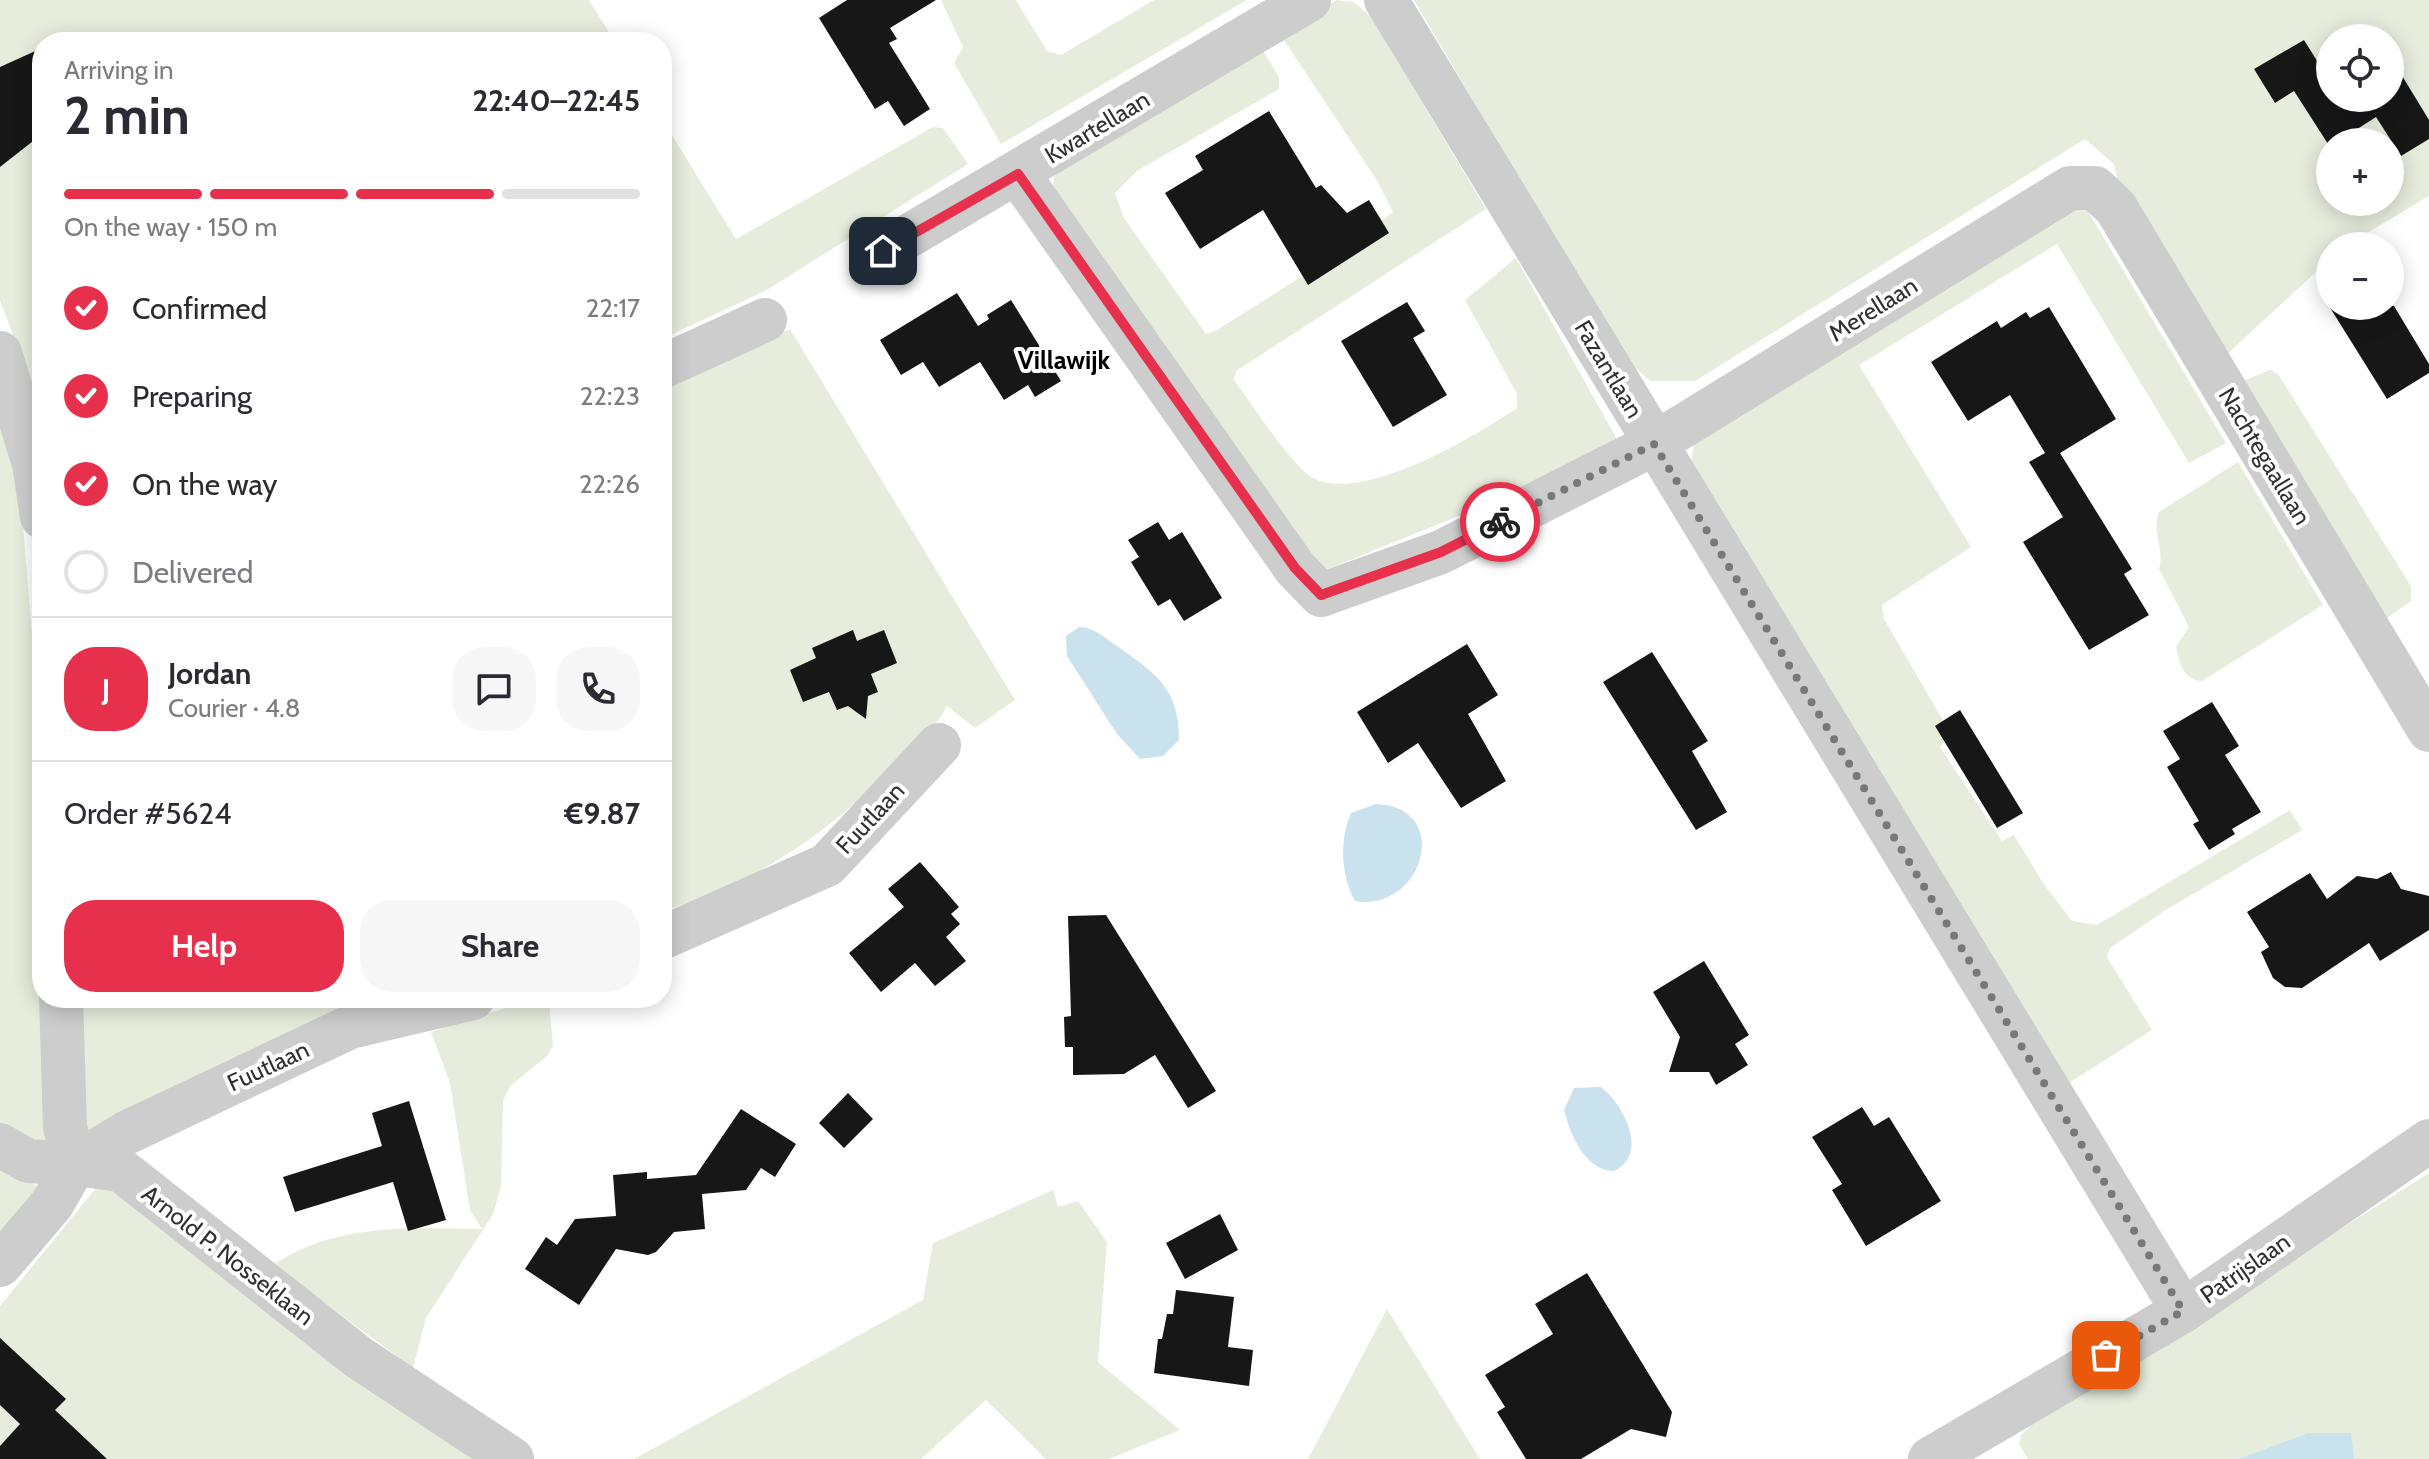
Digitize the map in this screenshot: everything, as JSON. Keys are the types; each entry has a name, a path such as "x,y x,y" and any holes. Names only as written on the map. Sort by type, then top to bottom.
{"street":[{"name":"Kwartellaan","path":"883,251 1309,0"},
{"name":"Fazantlaan","path":"1386,0 2183,1311"},
{"name":"Merellaan","path":"1018,174 1295,568 1321,595 1441,552 1654,444 2070,188 2095,188"},
{"name":"Nachtegaallaan","path":"2095,188 2116,208 2429,730"},
{"path":"672,362 765,320"},
{"path":"0,353 32,457"},
{"name":"Fuutlaan","path":"672,934 827,865 939,745"},
{"path":"0,1265 52,1204 75,1164 65,1127 61,1008"},
{"name":"Fuutlaan","path":"75,1164 126,1133 350,1027 431,1008"},
{"name":"Patrijslaan","path":"1930,1459 1988,1444 2429,1141"},
{"name":"Arnold P. Nosseklaan","path":"0,1145 28,1161 121,1170 358,1357 512,1459"}],"green space":[{"path":"0,0 589,0 609,32 32,32 32,386 0,300"},
{"path":"941,0 1016,0 1047,51 1061,55 1154,0 1247,0 1001,144 954,63 963,47"},
{"path":"1337,0 1354,2 1371,17 1486,209 1236,371 1234,380 1284,449 1315,479 1336,484 1362,482 1419,463 1474,435 1517,408 1517,394 1465,300 1516,258 1618,441 1555,477 1323,571 1053,186 1054,176 1083,152 1260,46 1279,77 1279,89 1137,171 1115,193 1124,218 1206,334 1326,261 1393,212 1376,179 1280,34"},
{"path":"1414,0 2429,0 2429,196 2404,211 2404,128 2316,128 2316,216 2395,216 2369,232 2316,232 2316,272 2223,358 2117,180 2114,164 2085,139 1695,381 1650,381 1623,356"},
{"path":"933,127 943,128 968,164 765,291 672,334 672,135 736,239"},
{"path":"2080,198 2226,443 2189,463 2057,244 1859,365 1971,547 1882,605 1884,619 1951,734 1940,747 2002,841 2014,835 2043,883 2072,921 2097,925 2290,810 2302,830 2166,910 2110,948 2107,957 2152,1030 2069,1083 1691,462 1695,438"},
{"path":"790,329 1015,700 975,728 947,706 930,731 909,752 869,791 815,835 759,871 672,908 672,381"},
{"path":"2270,370 2278,374 2411,586 2411,601 2383,621 2238,383"},
{"path":"0,408 5,419 23,525 32,634 32,1008 42,1008 48,1149 0,1132"},
{"path":"2238,462 2323,605 2202,681 2196,680 2183,670 2177,653 2176,647 2189,627 2159,569 2157,519 2159,512"},
{"path":"78,1008 378,1008 92,1132 86,1130"},
{"path":"506,1008 550,1008 553,1046 546,1057 510,1086 503,1101 501,1186 493,1214 426,1318 413,1368 273,1265 297,1251 347,1235 400,1229 482,1229 470,1210 450,1083 431,1032"},
{"path":"0,1164 38,1187 0,1234"},
{"path":"2429,1173 2429,1459 2354,1459 2350,1433 2308,1433 2238,1459 2028,1459 2019,1444 2021,1435 2036,1421"},
{"path":"104,1178 497,1459 0,1459 0,1306"},
{"path":"1053,1190 1058,1207 1078,1201 1107,1242 1098,1362 1180,1430 1109,1459 1046,1459 986,1400 921,1459 634,1459 923,1300 933,1243"},
{"path":"1387,1309 1480,1459 1308,1459"}],"water":[{"path":"1079,627 1099,634 1163,684 1175,707 1179,740 1163,756 1140,759 1117,734 1067,656 1066,636"},
{"path":"1376,804 1400,810 1415,822 1422,839 1420,858 1412,876 1398,891 1379,900 1355,901 1344,869 1343,846 1347,824 1351,813"},
{"path":"1601,1087 1624,1117 1632,1141 1625,1163 1614,1171 1595,1165 1580,1150 1564,1110 1574,1088"},
{"path":"2308,1433 2351,1433 2354,1459 2238,1459"}],"building":[{"path":"847,0 936,0 890,28 897,39 889,43 930,109 904,126 888,101 875,109 819,18"},
{"path":"2304,40 2316,59 2316,112 2404,112 2404,79 2429,120 2429,139 2404,154 2404,128 2383,128 2376,117 2359,128 2318,128 2294,91 2275,103 2254,69"},
{"path":"32,53 32,142 0,167 0,67"},
{"path":"1269,111 1316,188 1321,185 1347,213 1369,200 1389,233 1308,285 1263,210 1200,249 1165,193 1203,170 1195,156"},
{"path":"957,293 978,326 989,319 987,315 1011,300 1061,381 1035,397 1028,385 1004,400 980,362 939,387 923,362 901,375 880,340"},
{"path":"1407,302 1425,331 1413,338 1447,395 1393,427 1341,341"},
{"path":"2049,307 2116,419 2060,453 2132,569 2124,574 2149,615 2089,650 2023,542 2063,517 2029,462 2045,453 2010,395 1968,421 1931,362 1997,321 2001,328 2026,312 2030,318"},
{"path":"2338,320 2402,320 2429,364 2429,373 2387,399"},
{"path":"1158,522 1169,540 1182,532 1222,598 1184,621 1170,599 1158,606 1131,562 1139,557 1128,540"},
{"path":"853,630 857,641 884,630 897,663 871,674 878,692 868,696 866,719 848,706 837,710 829,692 803,702 790,670 816,658 812,648"},
{"path":"1467,644 1498,695 1468,714 1506,781 1461,808 1418,743 1388,763 1357,712"},
{"path":"1652,652 1708,741 1692,751 1727,812 1696,830 1603,682"},
{"path":"2212,702 2239,746 2225,755 2261,812 2232,829 2235,834 2209,850 2193,824 2199,821 2167,767 2180,759 2163,731"},
{"path":"1960,710 2023,813 1997,828 1935,726"},
{"path":"920,862 959,907 951,914 960,924 946,937 966,961 935,986 915,963 881,992 849,953 904,907 888,889"},
{"path":"2391,872 2401,889 2429,896 2429,930 2380,961 2369,943 2302,988 2285,987 2273,978 2261,952 2269,947 2247,912 2310,873 2327,899 2357,876 2377,879"},
{"path":"1106,915 1216,1091 1188,1108 1155,1055 1124,1074 1073,1075 1073,1047 1065,1047 1064,1017 1071,1016 1068,916"},
{"path":"1704,961 1749,1035 1735,1044 1748,1065 1716,1085 1709,1072 1669,1072 1680,1037 1653,992"},
{"path":"848,1093 873,1119 844,1148 819,1123"},
{"path":"409,1101 446,1220 408,1231 393,1182 295,1212 283,1177 382,1146 372,1113"},
{"path":"1862,1107 1874,1126 1889,1117 1941,1201 1866,1246 1832,1190 1842,1184 1812,1137"},
{"path":"741,1109 796,1144 775,1177 761,1168 746,1190 702,1194 705,1229 674,1232 656,1252 648,1255 616,1249 579,1305 525,1269 546,1237 557,1245 575,1219 616,1216 613,1175 647,1172 647,1179 696,1175"},
{"path":"1220,1214 1238,1250 1185,1279 1166,1243"},
{"path":"1587,1273 1672,1412 1666,1437 1631,1429 1581,1459 1526,1459 1497,1412 1505,1407 1485,1375 1553,1334 1535,1304"},
{"path":"1176,1290 1234,1297 1228,1347 1253,1350 1249,1386 1154,1373 1158,1339 1162,1339 1167,1314 1173,1314"},
{"path":"0,1338 66,1399 55,1410 107,1459 0,1459 0,1446 20,1424 0,1405"}],"way so far":[{"path":"1500,522 1654,444 2183,1311 2106,1355"}],"district":[{"name":"Villawijk","path":"1064,360"}],"route":[{"path":"883,251 1018,174 1295,568 1321,595 1441,552 1500,522"}]}
